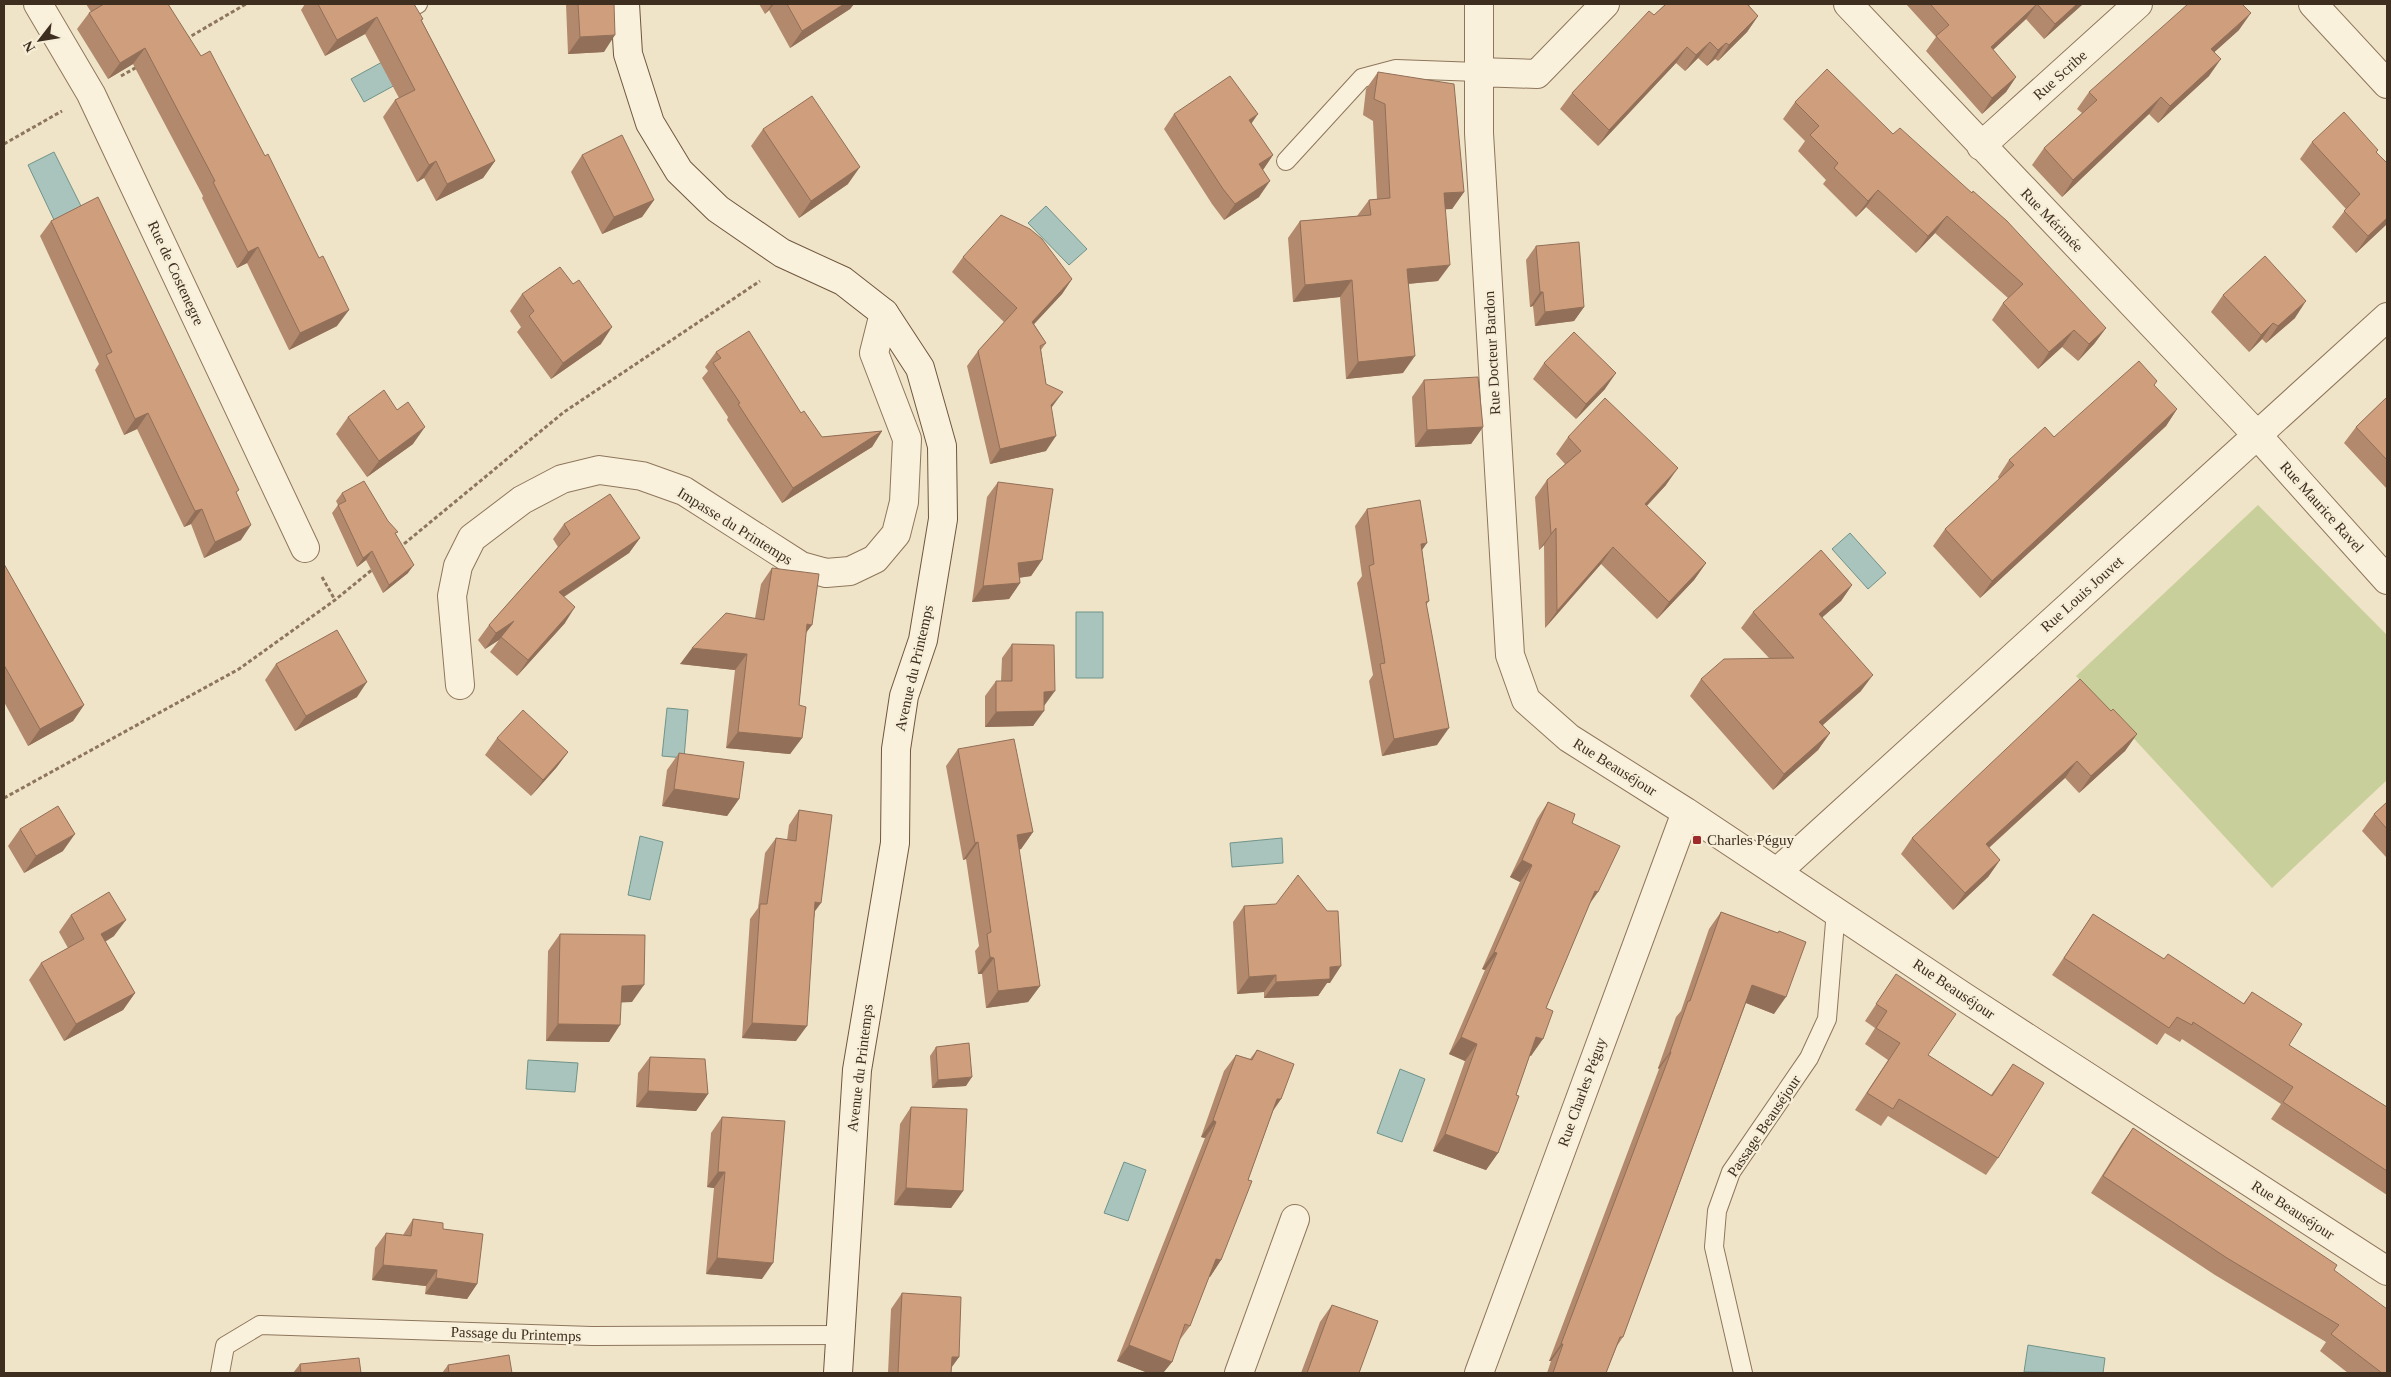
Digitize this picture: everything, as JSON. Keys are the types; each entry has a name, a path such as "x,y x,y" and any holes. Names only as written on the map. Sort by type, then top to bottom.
{"street":[{"name":"Rue de Costenegre","path":"38,4 91,94 305,548"},
{"name":"Avenue du Printemps","path":"625,4 628,54 650,123 679,171 718,209 782,253 843,281 884,313 920,368 942,446 943,519 923,640 904,696 896,749 895,842 857,1070 838,1373"},
{"name":"Rue Docteur Bardon","path":"1479,4 1479,133 1510,655 1526,700"},
{"path":"1478,72 1537,74 1606,4"},
{"name":"Rue Mérimée","path":"1848,4 2257,435"},
{"name":"Rue Scribe","path":"1981,146 2138,4"},
{"path":"2314,4 2387,84"},
{"name":"Impasse du Printemps","path":"460,686 452,596 458,566 472,538 522,500 562,480 599,470 642,476 684,491 801,566 826,573 850,571 875,559 896,534 904,502 907,438 874,353 884,313"},
{"name":"Rue Louis Jouvet","path":"1777,872 2387,317"},
{"name":"Rue Maurice Ravel","path":"2257,435 2387,580"},
{"name":"Rue Beauséjour","path":"1526,700 1570,738 1836,910 1964,997 2387,1271"},
{"name":"Rue Charles Péguy","path":"1479,1373 1686,812"},
{"path":"1239,1373 1295,1219"}],"lane":[{"path":"1286,161 1362,78 1396,69 1478,72"},
{"name":"Passage Beauséjour","path":"1743,1373 1714,1248 1717,1211 1731,1172 1809,1058 1827,1019 1836,910"},
{"name":"Passage du Printemps","path":"220,1373 225,1346 260,1325 592,1336 840,1336"}],"path":[{"path":"178,44 246,4"},
{"path":"4,144 143,64"},
{"path":"396,550 564,412 763,279 782,253"},
{"path":"4,798 239,669 335,600 381,563"}],"green space":[{"path":"2258,505 2387,635 2387,780 2272,888 2076,676"}],"water":[{"path":"406,49 419,72 364,102 351,79"},
{"path":"54,152 83,210 56,224 28,165"},
{"path":"1046,206 1087,249 1069,265 1028,223"},
{"path":"1850,533 1886,573 1868,589 1832,549"},
{"path":"1076,612 1103,612 1103,678 1076,678"},
{"path":"667,708 688,710 684,758 662,756"},
{"path":"640,836 663,842 650,900 628,895"},
{"path":"1282,838 1283,863 1232,867 1230,843"},
{"path":"528,1060 578,1063 575,1092 526,1089"},
{"path":"1400,1069 1425,1079 1402,1142 1377,1133"},
{"path":"1124,1162 1146,1170 1128,1221 1104,1213"},
{"path":"2028,1345 2105,1358 2103,1373 2024,1372"}],"building":[{"path":"104,4 168,4 201,56 210,51 265,156 268,154 319,258 323,256 349,310 300,333 258,247 248,252 213,182 215,181 145,48 120,63 89,13"},
{"path":"318,4 414,4 495,161 447,184 436,161 429,165 395,100 415,90 377,17 337,40"},
{"path":"578,4 614,4 615,35 580,37"},
{"path":"787,4 844,4 802,31"},
{"path":"1666,4 1747,4 1758,16 1729,45 1726,43 1718,50 1710,42 1696,55 1687,47 1609,130 1572,93 1649,11 1654,15"},
{"path":"1930,4 2037,4 1991,47 2016,77 1992,98 1936,36 1949,25"},
{"path":"2037,4 2077,4 2055,24"},
{"path":"2188,4 2242,4 2251,13 2211,49 2221,59 2170,106 2161,97 2073,180 2044,148 2097,100 2089,92"},
{"path":"1827,69 1893,134 1900,128 1972,193 1973,191 2007,221 2106,328 2089,344 2074,330 2049,352 2003,303 2023,284 1947,216 1928,236 1878,190 1868,201 1834,168 1838,163 1810,135 1819,126 1795,102"},
{"path":"1378,72 1454,84 1464,192 1444,193 1450,265 1407,269 1415,356 1358,362 1352,280 1305,285 1300,221 1371,215 1369,200 1390,198 1385,104 1374,99"},
{"path":"1230,76 1258,114 1249,120 1273,155 1259,164 1270,181 1235,204 1223,189 1174,114"},
{"path":"812,96 860,167 811,201 763,129"},
{"path":"2344,112 2387,163 2387,218 2368,236 2344,211 2360,194 2312,142"},
{"path":"622,135 654,200 614,217 582,155"},
{"path":"98,197 239,490 236,492 251,525 215,542 202,509 195,511 148,413 135,419 106,355 112,352 51,221"},
{"path":"1001,215 1030,229 1042,239 1072,279 1032,322 1046,343 1040,346 1046,384 1063,392 1051,405 1056,436 1000,449 978,351 1017,308 963,257"},
{"path":"1579,242 1584,307 1545,312 1543,292 1540,292 1536,246"},
{"path":"2265,256 2306,301 2278,326 2273,323 2261,335 2223,295"},
{"path":"560,267 573,284 579,280 612,327 563,363 529,316 534,311 522,294"},
{"path":"749,331 801,413 804,411 822,437 882,431 793,488 713,363 721,358 716,352"},
{"path":"1574,332 1616,373 1586,404 1544,363"},
{"path":"2139,361 2157,381 2154,385 2177,409 1992,581 1945,529 2014,465 2009,460 2045,427 2054,437"},
{"path":"1478,377 1483,427 1427,430 1424,380"},
{"path":"384,390 397,410 408,402 425,427 379,461 348,417"},
{"path":"2387,397 2387,460 2356,427"},
{"path":"1605,398 1678,468 1645,504 1706,563 1669,602 1613,547 1557,611 1556,528 1551,534 1547,480 1581,451 1568,437"},
{"path":"364,481 388,521 398,532 395,533 414,565 389,585 372,551 363,558 338,505 346,501 342,493"},
{"path":"998,482 1053,489 1042,560 1018,563 1020,583 983,586"},
{"path":"610,494 640,538 559,592 575,607 528,660 501,637 514,621 496,633 489,625 570,534 564,524"},
{"path":"1420,500 1427,543 1421,544 1429,601 1426,602 1449,728 1394,739 1380,664 1385,663 1369,566 1374,564 1367,509"},
{"path":"1821,550 1852,585 1819,614 1873,675 1819,722 1830,733 1784,774 1701,679 1724,659 1794,658 1753,612"},
{"path":"4,564 84,705 40,729 4,665"},
{"path":"772,568 819,574 812,625 807,624 799,705 806,707 802,738 738,732 747,654 692,648 726,613 764,620"},
{"path":"337,630 367,682 306,716 276,664"},
{"path":"1012,644 1054,645 1055,691 1044,692 1044,711 996,712 996,681 1012,681"},
{"path":"2080,679 2111,711 2113,709 2137,734 2091,776 2077,761 1986,844 2000,860 1965,893 1912,838"},
{"path":"523,710 568,752 543,780 497,738"},
{"path":"1014,739 1033,832 1017,835 1040,986 998,991 994,958 990,957 987,934 991,932 978,842 975,843 958,749"},
{"path":"679,753 744,762 739,799 674,789"},
{"path":"1548,802 1575,814 1572,823 1620,846 1598,892 1595,891 1546,1008 1553,1011 1543,1039 1536,1037 1516,1095 1519,1096 1498,1153 1445,1134 1477,1044 1461,1037 1497,953 1494,952 1532,865 1522,860"},
{"path":"2387,802 2387,829 2374,814"},
{"path":"58,806 75,834 36,856 20,829"},
{"path":"799,810 832,815 821,903 815,902 807,1026 752,1023 760,904 767,904 776,838 796,841"},
{"path":"1298,875 1327,911 1338,911 1341,966 1330,967 1330,979 1276,982 1276,975 1249,977 1244,906 1276,904"},
{"path":"109,892 126,920 101,934 135,993 76,1024 41,963 84,939 71,915"},
{"path":"1721,912 1806,942 1786,997 1752,985 1623,1337 1620,1337 1606,1373 1553,1373 1563,1344 1561,1344 1671,1052 1688,1001 1690,1001"},
{"path":"2093,914 2164,959 2168,954 2244,1004 2252,992 2302,1024 2289,1045 2387,1107 2387,1171 2283,1102 2293,1087 2193,1022 2192,1025 2177,1017 2169,1028 2064,958"},
{"path":"560,934 645,935 644,985 622,986 620,1025 558,1024"},
{"path":"1896,974 1956,1014 1928,1055 1992,1096 2013,1064 2044,1083 1998,1158 1899,1099 1893,1109 1867,1093 1900,1043 1876,1028 1887,1011 1876,1004"},
{"path":"969,1043 972,1077 938,1080 936,1047"},
{"path":"1257,1050 1294,1064 1281,1099 1277,1099 1248,1180 1252,1181 1221,1260 1216,1259 1190,1326 1185,1324 1172,1362 1129,1345 1216,1122 1213,1120 1236,1055 1252,1060"},
{"path":"650,1057 705,1059 708,1094 648,1091"},
{"path":"911,1107 967,1109 963,1191 906,1188"},
{"path":"722,1117 785,1121 773,1263 717,1258 725,1172 718,1172"},
{"path":"2133,1128 2337,1265 2334,1270 2387,1309 2387,1373 2382,1373 2331,1334 2339,1325 2227,1258 2103,1176"},
{"path":"413,1219 443,1223 443,1229 483,1234 477,1284 436,1278 437,1270 383,1265 386,1233 411,1236"},
{"path":"902,1293 961,1297 959,1357 952,1357 951,1373 898,1373"},
{"path":"1332,1305 1378,1321 1359,1373 1307,1373"},
{"path":"509,1355 512,1373 449,1373 448,1365"},
{"path":"359,1358 361,1373 301,1373 300,1364"}],"place":[{"name":"Charles Péguy","path":"1697,840"}]}
